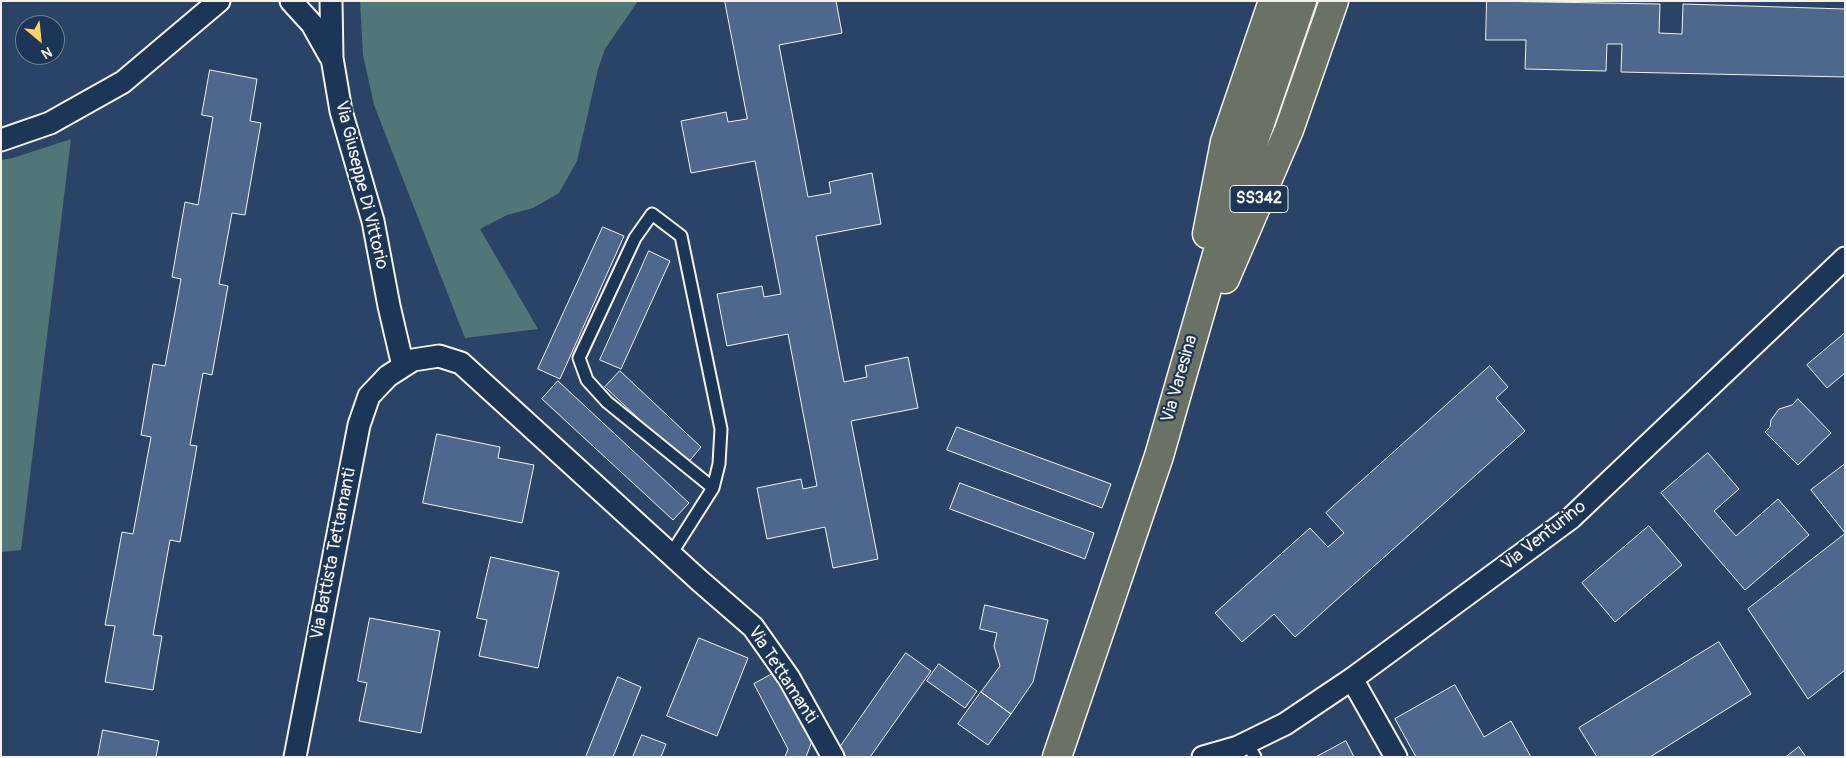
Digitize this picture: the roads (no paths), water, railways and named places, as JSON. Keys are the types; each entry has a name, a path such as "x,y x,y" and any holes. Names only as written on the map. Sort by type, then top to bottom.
{"main road":[{"name":"SS342","path":"1176,392 1225,142 1273,1"},
{"name":"Via Varesina","path":"1057,757 1158,456 1228,216 1302,1"},
{"name":"SS342","path":"1176,392 1289,130 1334,1"}],"street":[{"path":"1,140 50,123 123,82 219,1"},
{"path":"291,1 312,24 332,58"},
{"name":"Via Giuseppe Di Vittorio","path":"331,1 332,58 341,111 373,221 402,366"},
{"name":"Via Venturino","path":"1203,757 1238,747 1251,750 1285,724 1352,679 1571,518 1845,258"},
{"name":"Via Tettamanti","path":"402,366 413,360 438,356 461,363 753,627 789,678 833,757"},
{"name":"Via Battista Tettamanti","path":"295,757 359,425 369,396 388,376 402,366"},
{"path":"1352,679 1396,757"}],"lane":[{"path":"671,554 713,488 719,464 721,429 681,236 652,214 635,238 579,358 588,380 607,402 713,488"}]}
